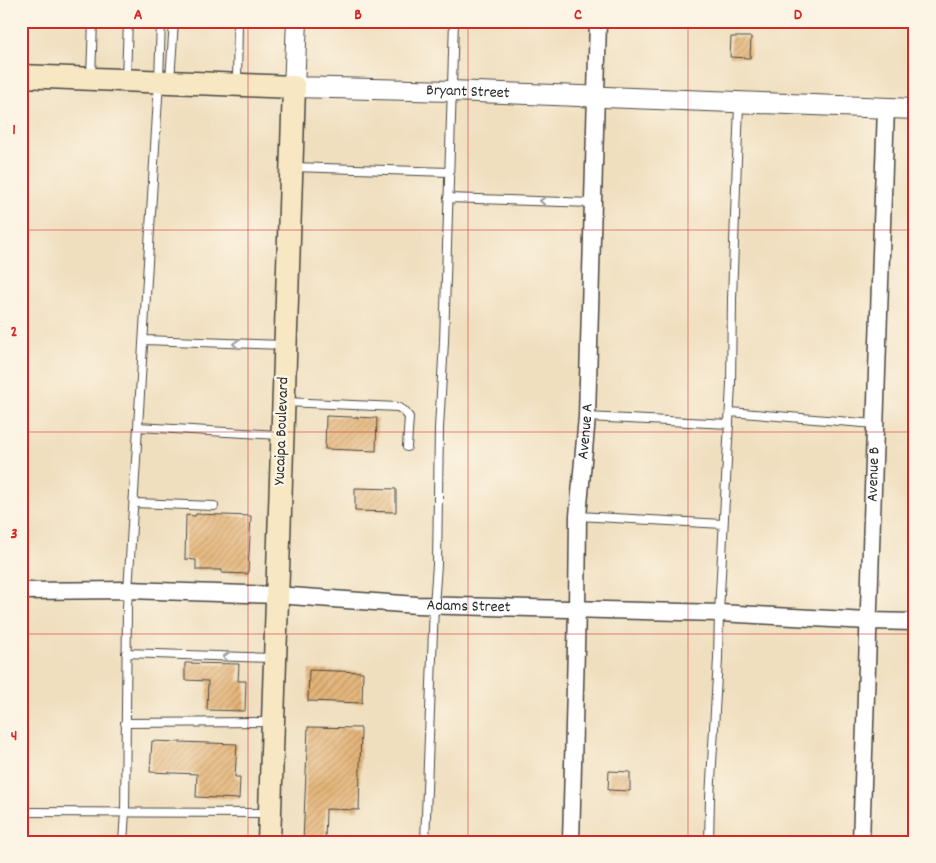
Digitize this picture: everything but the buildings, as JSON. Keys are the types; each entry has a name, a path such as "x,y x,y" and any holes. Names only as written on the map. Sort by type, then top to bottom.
{"main road":[{"name":"Bryant Street","path":"21,76 294,87"},
{"name":"Yucaipa Boulevard","path":"269,842 294,87"}],"street":[{"name":"Yucaipa Boulevard","path":"294,87 297,21"},
{"name":"Avenue A","path":"571,842 578,516 587,418 598,21"},
{"name":"Bryant Street","path":"294,87 596,96 915,109"},
{"name":"Avenue B","path":"861,842 886,107"},
{"name":"Adams Street","path":"21,591 128,590 276,595 434,605 719,613 915,622"}],"lane":[{"path":"91,78 93,21"},
{"path":"126,80 128,21"},
{"path":"161,21 165,81"},
{"path":"123,842 125,813 127,608 138,427 165,81 174,21"},
{"path":"237,84 238,21"},
{"path":"425,842 437,565 439,428 444,342 454,21"},
{"path":"709,842 723,524 730,412 739,102"},
{"path":"291,166 449,172"},
{"path":"448,198 592,203"},
{"path":"144,340 285,345"},
{"path":"283,402 398,407 409,417 407,447"},
{"path":"730,412 876,424"},
{"path":"587,418 729,424"},
{"path":"138,427 282,435"},
{"path":"134,503 214,506"},
{"path":"578,516 723,524"},
{"path":"126,653 274,658"},
{"path":"125,724 273,722"},
{"path":"21,812 270,813"}]}
